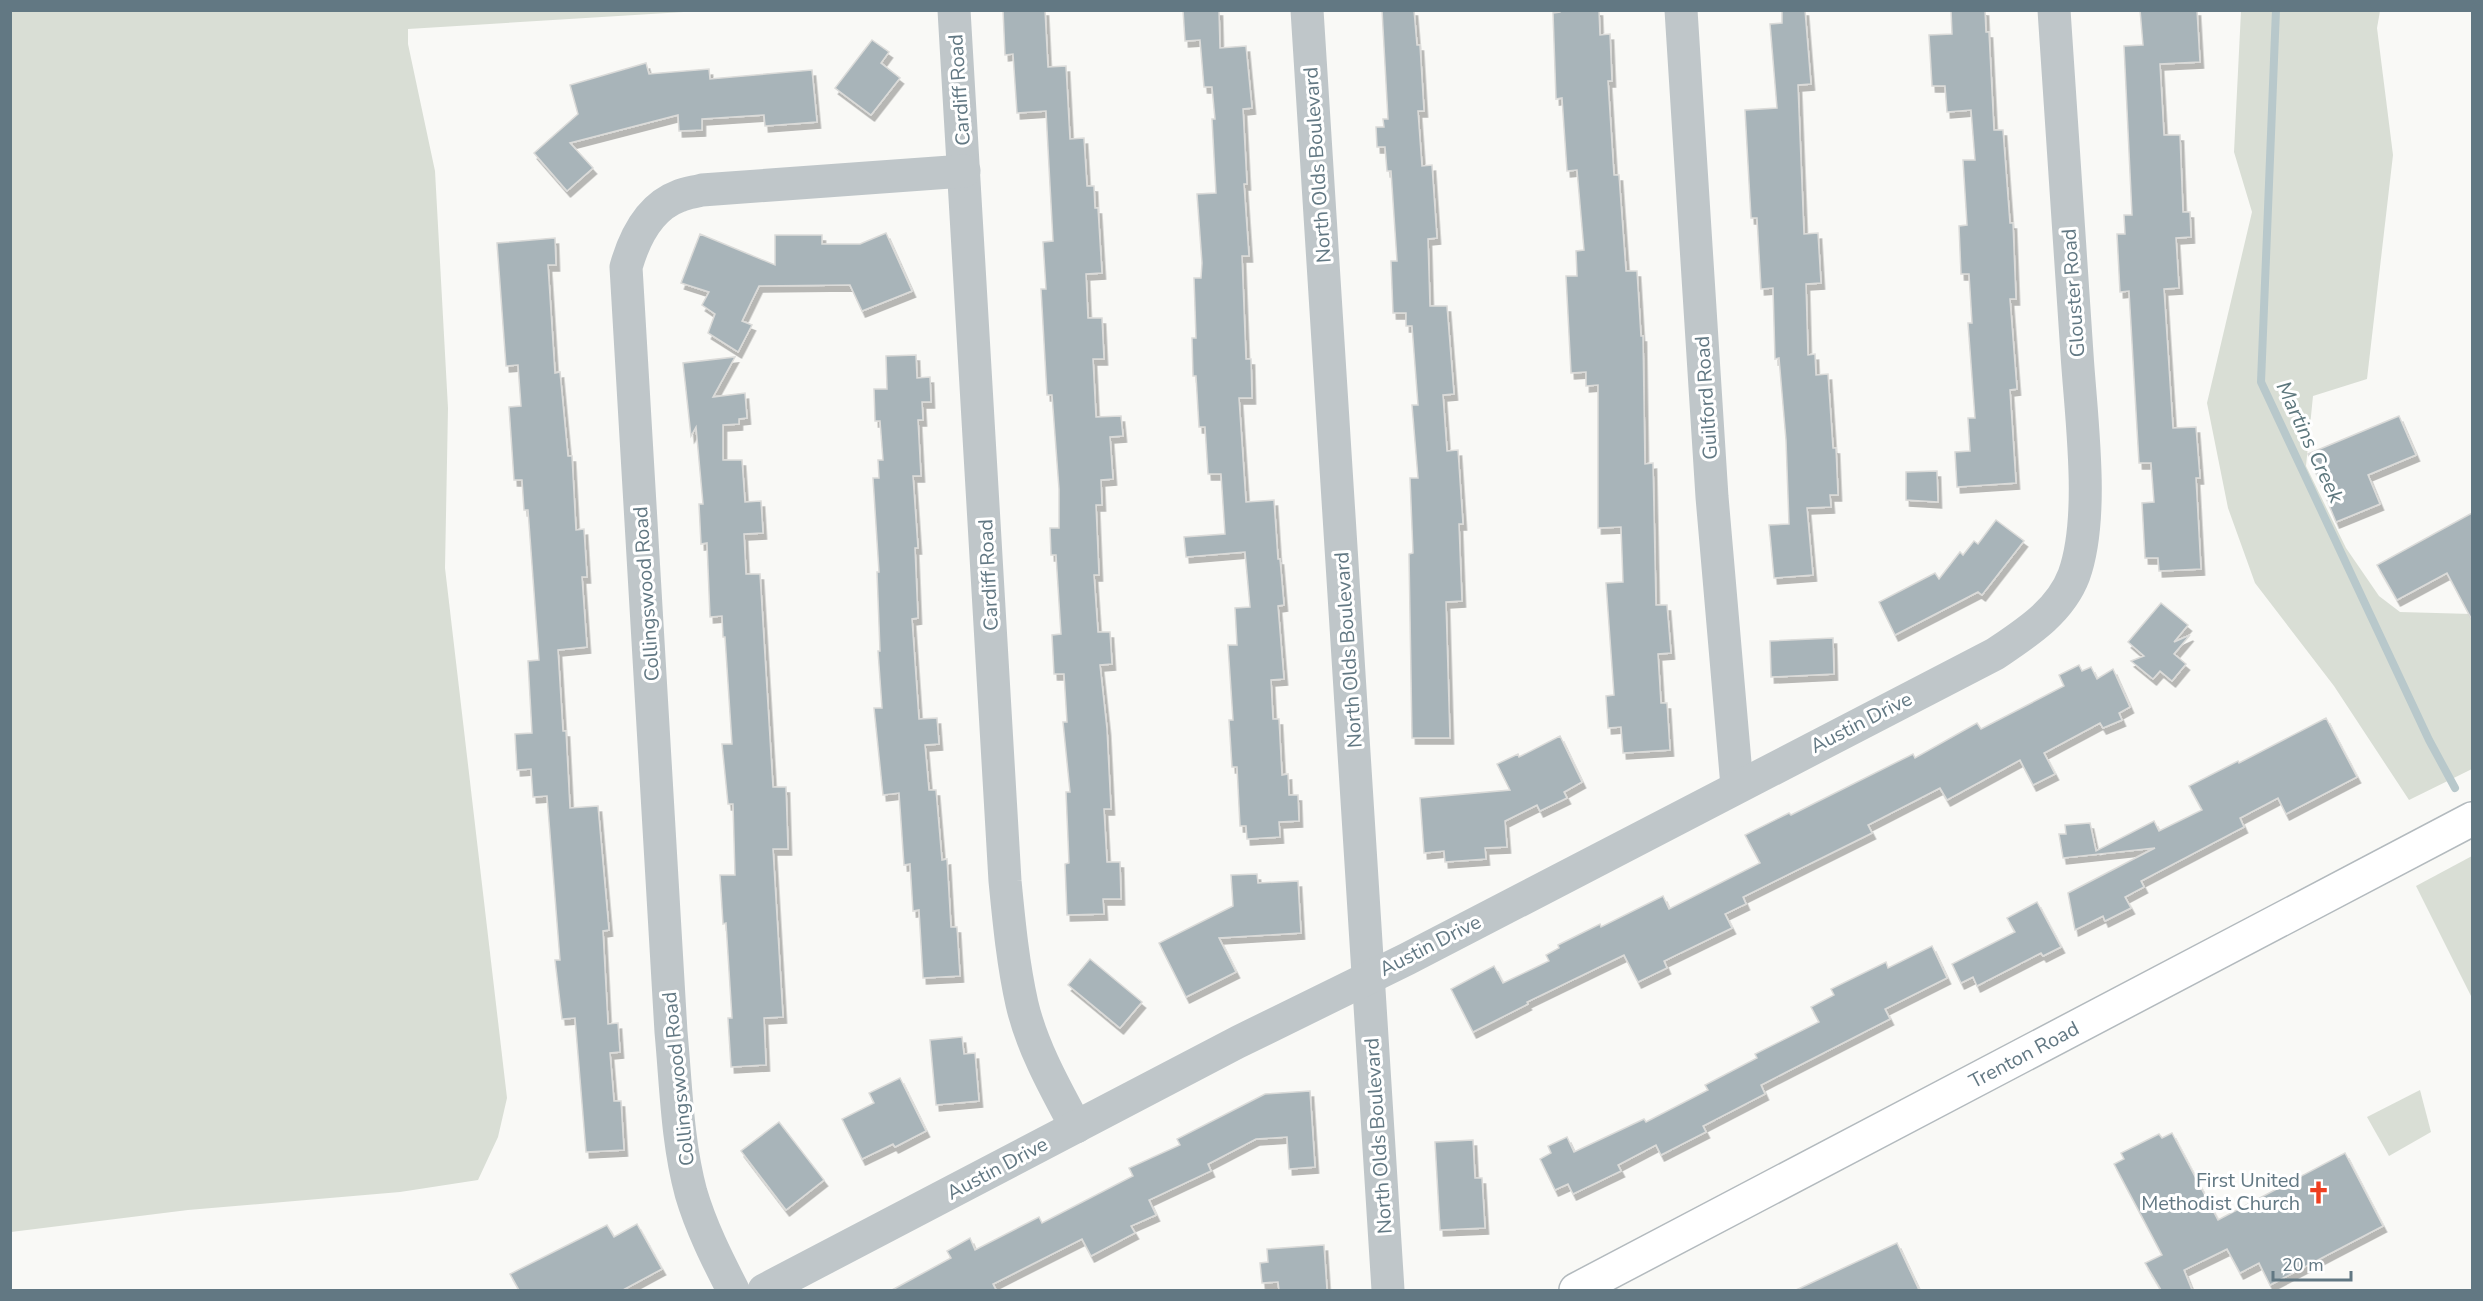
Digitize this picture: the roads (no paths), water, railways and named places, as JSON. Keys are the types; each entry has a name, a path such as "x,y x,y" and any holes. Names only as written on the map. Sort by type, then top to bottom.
{"main road":[{"name":"Trenton Road","path":"1576,1290 2472,819"}],"street":[{"name":"Cardiff Road","path":"954,10 1005,869 1012,952 1022,1006 1036,1046 1076,1126"},
{"name":"North Olds Boulevard","path":"1307,10 1388,1290"},
{"name":"Guilford Road","path":"1681,10 1712,497 1737,786"},
{"name":"Glouster Road","path":"2054,10 2083,448 2085,522 2082,548 2074,575"},
{"name":"Collingswood Road","path":"733,1290 713,1251 691,1192 680,1134 671,1032 626,267 633,245 648,220 661,206 678,196 702,190 964,171"},
{"name":"Austin Drive","path":"764,1290 1076,1126 1995,654 2037,625 2055,608 2074,575"}],"waterway":[{"name":"Martins Creek","path":"2276,10 2261,382 2429,740 2455,788"}],"place":[{"name":"First United Methodist Church","path":"2318,1192"}]}
